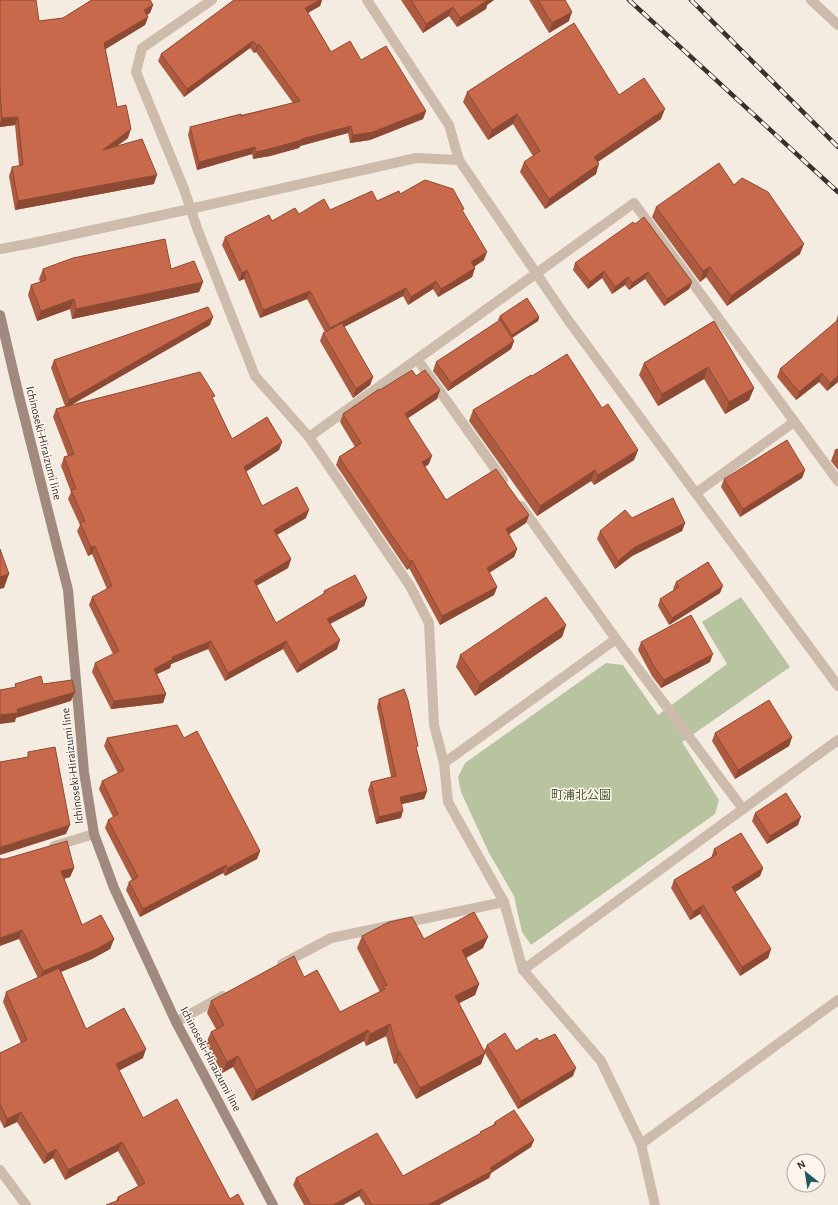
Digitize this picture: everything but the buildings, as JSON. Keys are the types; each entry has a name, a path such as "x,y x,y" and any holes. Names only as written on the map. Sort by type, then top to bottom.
{"main road":[{"name":"Ichinoseki-Hiraizumi line","path":"0,315 68,590 84,772 94,834 114,888 176,1022 274,1205"}],"street":[{"path":"212,0 142,48 136,72 184,189 190,209 255,376 309,437 410,586 429,623 434,725 444,763 448,802 504,902 523,970 601,1061 641,1144 655,1205"},
{"path":"367,0 449,125 459,160 568,320 838,686"},
{"path":"811,0 838,25"},
{"path":"0,249 190,209 416,158 459,160"},
{"path":"309,437 634,203 838,481"},
{"path":"417,359 616,639 743,809"},
{"path":"696,493 794,422"},
{"path":"444,763 616,639"},
{"path":"523,970 838,740"},
{"path":"43,849 94,834"},
{"path":"277,967 331,938 504,902"},
{"path":"176,1022 230,993"},
{"path":"641,1144 838,1000"},
{"path":"0,1170 26,1205"}],"green space":[{"name":"町浦北公園","path":"741,597 790,667 682,742 719,800 715,814 531,945 522,932 514,896 489,853 461,792 458,777 465,763 606,663 623,665 658,715 727,664 702,622"}],"railway":[{"path":"629,0 838,192"},
{"path":"691,0 838,147"}]}
